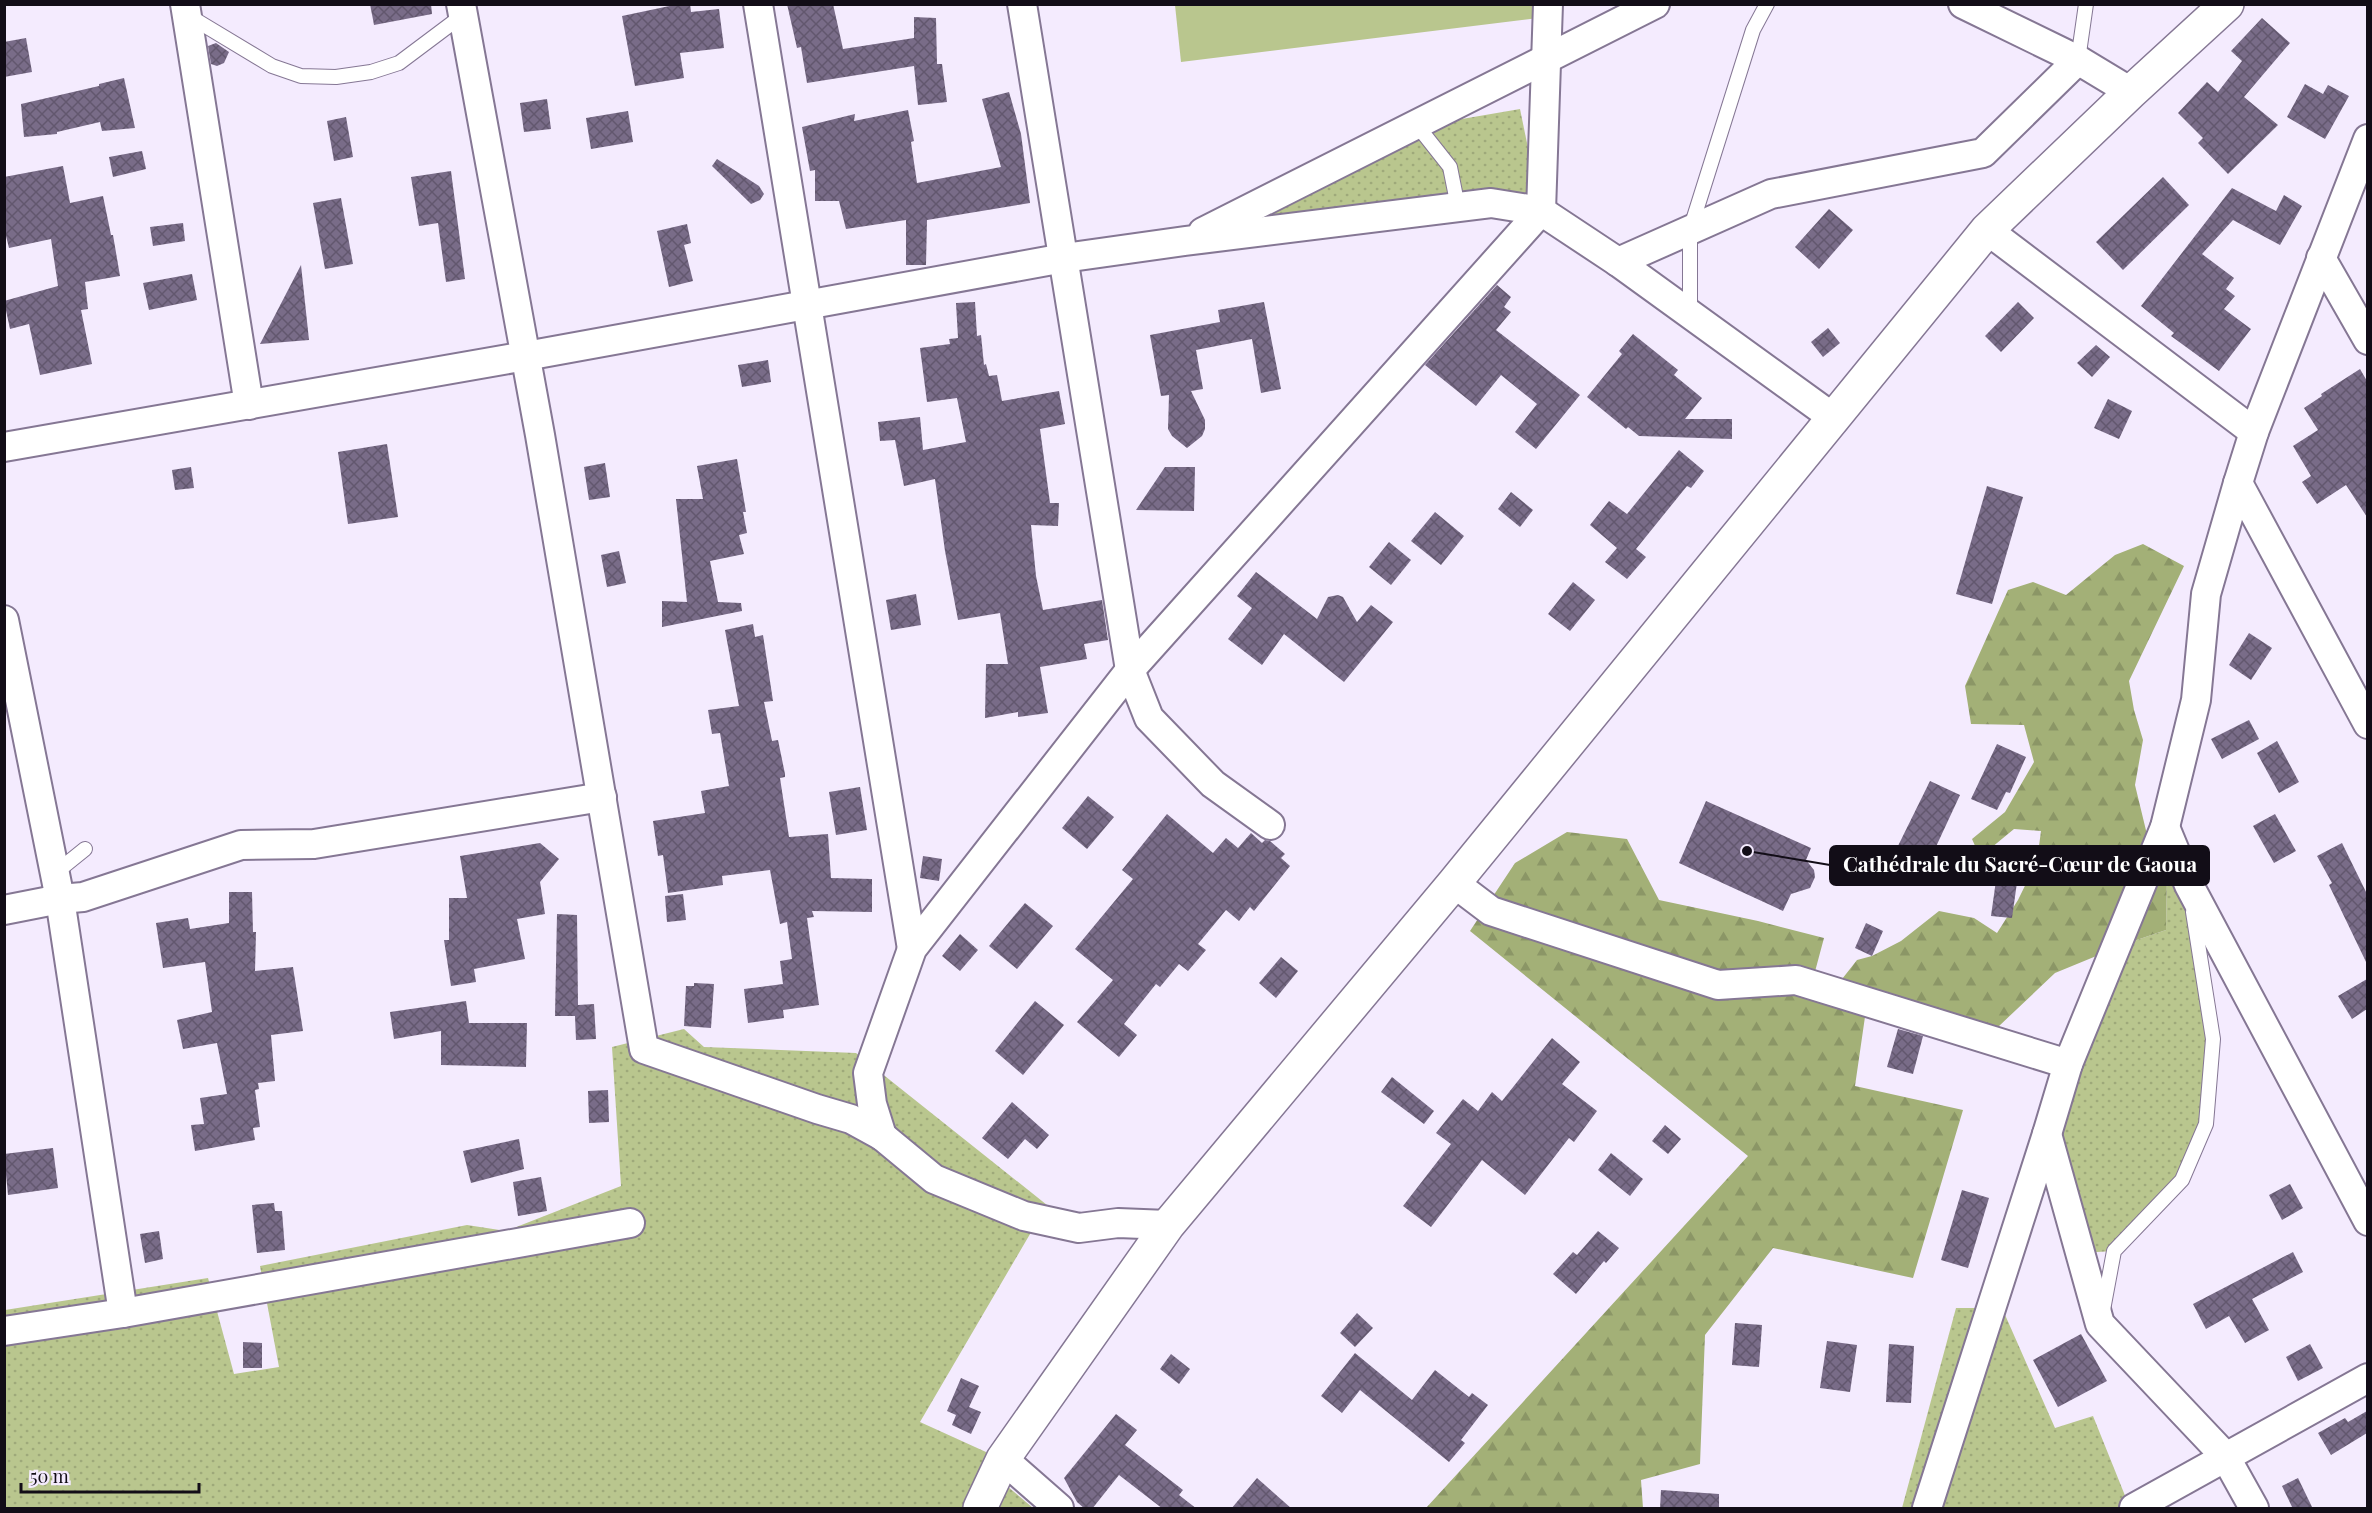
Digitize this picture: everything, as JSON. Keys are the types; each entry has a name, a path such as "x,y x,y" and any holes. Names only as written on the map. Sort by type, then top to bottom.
{"main road":[{"path":"980,1509 1004,1459 1168,1225 1454,883 1988,230 2131,92 2227,4"}],"street":[{"path":"758,4 912,949"},
{"path":"1022,4 1130,670 1149,718 1213,784 1270,825"},
{"path":"882,1136 872,1104 868,1073 912,949 1130,670 1541,211 1548,4"},
{"path":"1185,241 1655,4"},
{"path":"1963,4 2078,60 2131,92"},
{"path":"186,10 249,405"},
{"path":"462,10 526,356 644,1049 850,1119 882,1136 934,1179 1024,1216 1079,1228 1118,1223 1168,1225"},
{"path":"1618,262 1771,194 1983,153 2078,60"},
{"path":"1927,1509 2048,1134 2068,1064 2165,827 2196,700 2206,594 2238,483 2254,432 2367,139"},
{"path":"4,447 526,356 1064,258 1491,203 1541,211 1618,262 1835,418"},
{"path":"1988,230 2254,432"},
{"path":"2321,258 2367,340"},
{"path":"2238,483 2367,724"},
{"path":"4,620 57,886 123,1313"},
{"path":"4,910 57,886 83,897 241,845 314,844 602,797"},
{"path":"2165,827 2189,885 2367,1221"},
{"path":"1454,883 1491,911 1718,985 1796,980 2068,1064"},
{"path":"2048,1134 2100,1324 2225,1456 2254,1509"},
{"path":"4,1331 123,1313 630,1223"},
{"path":"2134,1509 2367,1378"},
{"path":"1004,1459 1059,1509"}],"lane":[{"path":"1690,314 1690,230 1753,30 1767,4"},
{"path":"2078,60 2086,4"},
{"path":"186,10 272,66 301,76 336,77 371,72 399,63 462,10"},
{"path":"1416,124 1450,167 1458,207"},
{"path":"57,886 85,849"},
{"path":"2100,1324 2114,1251 2182,1180 2206,1124 2213,1039 2189,885"}],"green space":[{"path":"1545,4 1547,17 1181,62 1175,5"},
{"path":"1520,109 1541,211 1185,241 1427,125"},
{"path":"2143,544 2184,566 2129,681 2134,710 2143,740 2135,785 2151,851 2167,874 2166,930 2055,973 1998,1027 1967,1033 1867,1003 1855,1086 1963,1110 1913,1278 1773,1248 1705,1335 1700,1464 1641,1480 1643,1508 1426,1508 1748,1156 1470,931 1515,863 1567,832 1627,839 1659,900 1824,938 1813,979 1835,988 1857,960 1872,956 1901,941 1939,911 1974,918 1997,933 2018,900 2037,861 2041,831 2014,829 1980,857 1972,839 2005,812 2034,762 2024,725 1971,724 1965,686 2008,590 2033,582 2066,595 2115,555"},
{"path":"2167,874 2189,885 2213,1039 2206,1124 2182,1180 2114,1251 2080,1253 2047,1134 2128,943 2166,930"},
{"path":"684,1029 704,1047 856,1053 1047,1205 920,1422 986,1452 1007,1486 1033,1508 5,1508 5,1310 208,1278 234,1374 279,1367 260,1266 467,1225 506,1231 621,1186 612,1047"},
{"path":"1956,1308 2002,1308 2055,1428 2093,1416 2130,1508 1902,1508"}],"building":[{"path":"370,4 431,4 432,14 374,25"},
{"path":"679,4 690,4 691,12 719,9 724,48 680,53 684,78 635,86 622,16"},
{"path":"787,4 833,4 843,49 914,38 914,17 936,18 937,64 942,64 947,102 918,105 914,66 807,83 801,47 797,48"},
{"path":"2262,18 2290,43 2244,97 2278,125 2228,174 2198,143 2203,138 2178,113 2207,82 2218,92 2242,61 2231,51"},
{"path":"26,38 32,72 4,77 4,42"},
{"path":"216,43 229,52 224,63 217,66 211,64 208,46"},
{"path":"124,78 135,128 102,131 100,122 57,132 57,134 24,137 21,104"},
{"path":"2305,84 2323,94 2328,85 2349,96 2325,139 2287,117"},
{"path":"1009,92 1021,134 1030,203 927,220 926,265 906,265 906,220 846,229 839,201 815,201 815,170 810,171 802,127 855,114 854,121 908,110 914,141 911,142 917,183 1001,167 982,99"},
{"path":"547,99 551,129 524,132 520,103"},
{"path":"628,111 633,142 591,149 586,118"},
{"path":"346,117 353,157 334,161 327,121"},
{"path":"142,151 146,169 113,177 109,157"},
{"path":"717,159 759,186 764,194 760,200 751,204 712,166"},
{"path":"63,166 70,203 103,196 120,276 85,282 88,309 81,310 92,364 40,375 29,324 10,329 4,301 58,286 51,239 9,248 4,228 4,177"},
{"path":"451,171 465,279 446,282 438,223 419,226 411,177"},
{"path":"2163,177 2189,205 2123,270 2096,242"},
{"path":"2232,188 2276,211 2284,195 2302,206 2280,245 2233,220 2202,254 2234,278 2226,289 2235,296 2224,309 2251,329 2219,371 2171,336 2174,333 2141,306"},
{"path":"341,198 353,264 325,269 313,203"},
{"path":"1829,209 1853,230 1819,269 1795,247"},
{"path":"183,223 185,241 153,246 150,227"},
{"path":"687,224 691,243 684,245 693,281 669,287 657,231"},
{"path":"301,265 309,340 260,344"},
{"path":"192,274 197,300 149,310 143,283"},
{"path":"1497,285 1511,297 1504,307 1511,312 1496,330 1580,395 1536,449 1515,432 1537,404 1501,375 1476,406 1425,365"},
{"path":"975,302 977,336 981,335 984,365 986,364 989,376 997,375 1002,401 1059,391 1065,424 1040,429 1050,503 1059,503 1058,526 1031,525 1036,576 1043,610 1102,600 1108,640 1084,644 1087,659 1040,667 1048,713 1018,717 1018,712 985,718 986,664 1008,664 1000,613 958,620 935,479 904,486 895,440 880,441 878,422 920,417 923,450 966,442 957,398 927,402 920,348 950,344 949,339 958,338 956,303"},
{"path":"1264,302 1281,389 1261,393 1252,339 1196,350 1203,389 1191,391 1205,420 1205,429 1202,436 1187,448 1172,436 1168,429 1169,395 1161,396 1150,335 1220,322 1218,310"},
{"path":"2018,302 2034,318 2001,352 1985,336"},
{"path":"1828,328 1840,343 1823,357 1811,342"},
{"path":"1633,334 1678,370 1674,375 1702,398 1685,419 1732,419 1732,439 1639,436 1628,427 1626,429 1587,397 1622,354 1619,351"},
{"path":"2096,345 2110,357 2092,377 2077,363"},
{"path":"768,360 771,382 742,387 738,365"},
{"path":"2360,369 2367,381 2367,517 2346,485 2317,504 2302,482 2311,476 2293,446 2318,430 2304,408"},
{"path":"2108,399 2132,411 2119,439 2094,428"},
{"path":"387,444 398,517 348,524 338,452"},
{"path":"1679,450 1704,471 1691,488 1687,486 1636,549 1646,557 1627,579 1605,562 1617,548 1590,525 1609,501 1627,514"},
{"path":"737,459 746,512 743,512 747,533 739,535 744,554 710,561 718,602 741,603 742,611 662,627 662,601 687,602 676,499 703,499 697,466"},
{"path":"605,463 610,497 589,500 584,467"},
{"path":"191,467 194,488 175,490 172,470"},
{"path":"1165,467 1195,467 1194,511 1136,510"},
{"path":"1987,486 2023,497 1992,604 1956,594"},
{"path":"1511,492 1533,510 1520,527 1498,509"},
{"path":"1435,512 1464,536 1441,565 1411,541"},
{"path":"1389,542 1411,560 1391,585 1369,567"},
{"path":"619,551 626,583 607,587 601,555"},
{"path":"1256,572 1317,619 1328,597 1338,595 1343,597 1357,622 1371,605 1393,622 1344,682 1284,634 1262,665 1228,639 1252,608 1237,596"},
{"path":"1573,582 1595,600 1570,631 1548,614"},
{"path":"916,594 921,625 891,630 886,600"},
{"path":"753,624 755,637 763,635 773,701 764,702 772,741 778,740 785,774 785,777 780,778 789,837 828,834 831,878 872,879 872,912 812,911 814,917 807,918 819,1005 783,1010 784,1018 748,1023 744,989 783,984 780,961 792,959 787,922 780,924 770,870 722,876 723,885 668,893 663,855 658,856 653,821 705,813 701,791 729,786 720,733 712,734 708,710 739,706 725,630"},
{"path":"2249,633 2272,648 2251,680 2229,665"},
{"path":"2249,720 2259,739 2222,759 2211,739"},
{"path":"2277,741 2299,782 2279,793 2257,753"},
{"path":"1997,744 2026,757 2010,793 2006,792 1997,810 1971,799"},
{"path":"1930,781 1960,795 1927,866 1896,850"},
{"path":"860,787 867,830 836,835 829,792"},
{"path":"1088,796 1114,817 1087,849 1062,828"},
{"path":"1706,801 1811,848 1806,860 1814,870 1815,877 1810,888 1791,894 1783,911 1679,863"},
{"path":"1167,814 1213,853 1226,838 1238,848 1251,833 1262,843 1265,840 1270,841 1285,854 1281,858 1290,866 1254,911 1250,907 1239,921 1226,910 1198,944 1206,950 1188,971 1179,964 1160,987 1156,984 1124,1024 1137,1035 1119,1057 1077,1022 1113,980 1075,949 1133,879 1122,870"},
{"path":"2275,814 2296,851 2274,863 2253,826"},
{"path":"540,843 559,859 540,882 545,914 517,919 525,959 474,969 476,982 451,986 444,940 449,940 449,898 467,898 460,856"},
{"path":"2342,843 2367,894 2367,964 2329,885 2332,883 2317,856"},
{"path":"2004,853 2020,861 2012,918 1991,916 1998,866"},
{"path":"923,856 942,859 939,881 920,878"},
{"path":"229,892 252,892 253,932 256,932 255,971 293,967 303,1031 271,1035 275,1081 258,1083 259,1089 255,1090 260,1127 253,1128 255,1140 195,1151 191,1125 204,1124 200,1098 227,1094 217,1043 183,1049 177,1020 212,1012 205,962 163,968 156,923 188,918 190,929 229,923"},
{"path":"683,894 686,920 667,922 665,896"},
{"path":"1025,903 1053,926 1017,969 989,946"},
{"path":"557,914 577,915 578,1005 594,1004 596,1039 576,1040 575,1016 555,1016"},
{"path":"1866,923 1883,931 1872,956 1855,948"},
{"path":"960,934 978,950 960,971 942,956"},
{"path":"1281,957 1298,971 1276,998 1259,983"},
{"path":"2367,979 2367,1009 2352,1019 2338,996"},
{"path":"694,983 714,984 711,1028 684,1026 686,986 694,986"},
{"path":"466,1001 469,1023 527,1023 526,1067 441,1065 441,1031 394,1039 390,1012"},
{"path":"1035,1001 1064,1025 1023,1075 995,1051"},
{"path":"1898,1029 1923,1036 1913,1074 1887,1067"},
{"path":"1552,1038 1580,1062 1562,1084 1597,1111 1574,1142 1569,1138 1525,1195 1482,1160 1431,1227 1403,1206 1451,1144 1436,1133 1463,1099 1478,1111 1492,1092 1502,1101"},
{"path":"1392,1077 1434,1111 1424,1124 1381,1092"},
{"path":"608,1090 609,1122 589,1123 588,1091"},
{"path":"1012,1102 1049,1135 1037,1149 1025,1139 1008,1159 982,1138"},
{"path":"1665,1125 1681,1139 1668,1154 1652,1141"},
{"path":"519,1139 524,1169 471,1183 463,1151"},
{"path":"53,1148 58,1188 8,1195 4,1154"},
{"path":"1611,1153 1643,1179 1630,1196 1598,1170"},
{"path":"541,1177 547,1211 518,1216 513,1182"},
{"path":"2290,1184 2303,1208 2282,1220 2269,1195"},
{"path":"1962,1190 1989,1198 1968,1268 1941,1260"},
{"path":"274,1203 275,1211 282,1211 285,1250 257,1253 252,1205"},
{"path":"159,1231 163,1259 145,1263 140,1234"},
{"path":"1598,1231 1619,1248 1606,1263 1604,1261 1576,1294 1553,1274 1573,1252 1577,1255"},
{"path":"2293,1252 2303,1272 2252,1299 2269,1330 2245,1343 2229,1316 2206,1329 2193,1304"},
{"path":"1357,1313 1373,1328 1355,1347 1340,1333"},
{"path":"1735,1323 1762,1325 1759,1367 1732,1365"},
{"path":"2081,1334 2107,1381 2058,1407 2033,1360"},
{"path":"1827,1341 1857,1345 1850,1392 1820,1388"},
{"path":"243,1342 262,1343 262,1368 243,1368"},
{"path":"1889,1344 1914,1346 1911,1403 1886,1402"},
{"path":"2310,1344 2323,1368 2298,1381 2286,1357"},
{"path":"1355,1353 1412,1400 1435,1370 1469,1397 1472,1393 1488,1405 1461,1440 1465,1443 1449,1462 1360,1390 1342,1413 1321,1396"},
{"path":"1171,1354 1190,1369 1179,1384 1160,1369"},
{"path":"961,1378 979,1386 969,1407 981,1412 971,1434 952,1425 956,1415 947,1411"},
{"path":"2367,1411 2367,1433 2331,1455 2318,1433 2345,1418 2348,1422"},
{"path":"1116,1414 1137,1430 1125,1445 1183,1490 1179,1495 1197,1509 1163,1509 1119,1475 1092,1509 1085,1509 1077,1502 1064,1478"},
{"path":"1257,1478 1292,1509 1231,1509"},
{"path":"2298,1478 2313,1509 2293,1509 2282,1486"},
{"path":"1661,1490 1719,1494 1719,1509 1660,1509"}],"place":[{"name":"Cathédrale du Sacré-Cœur de Gaoua","path":"1747,851"}]}
